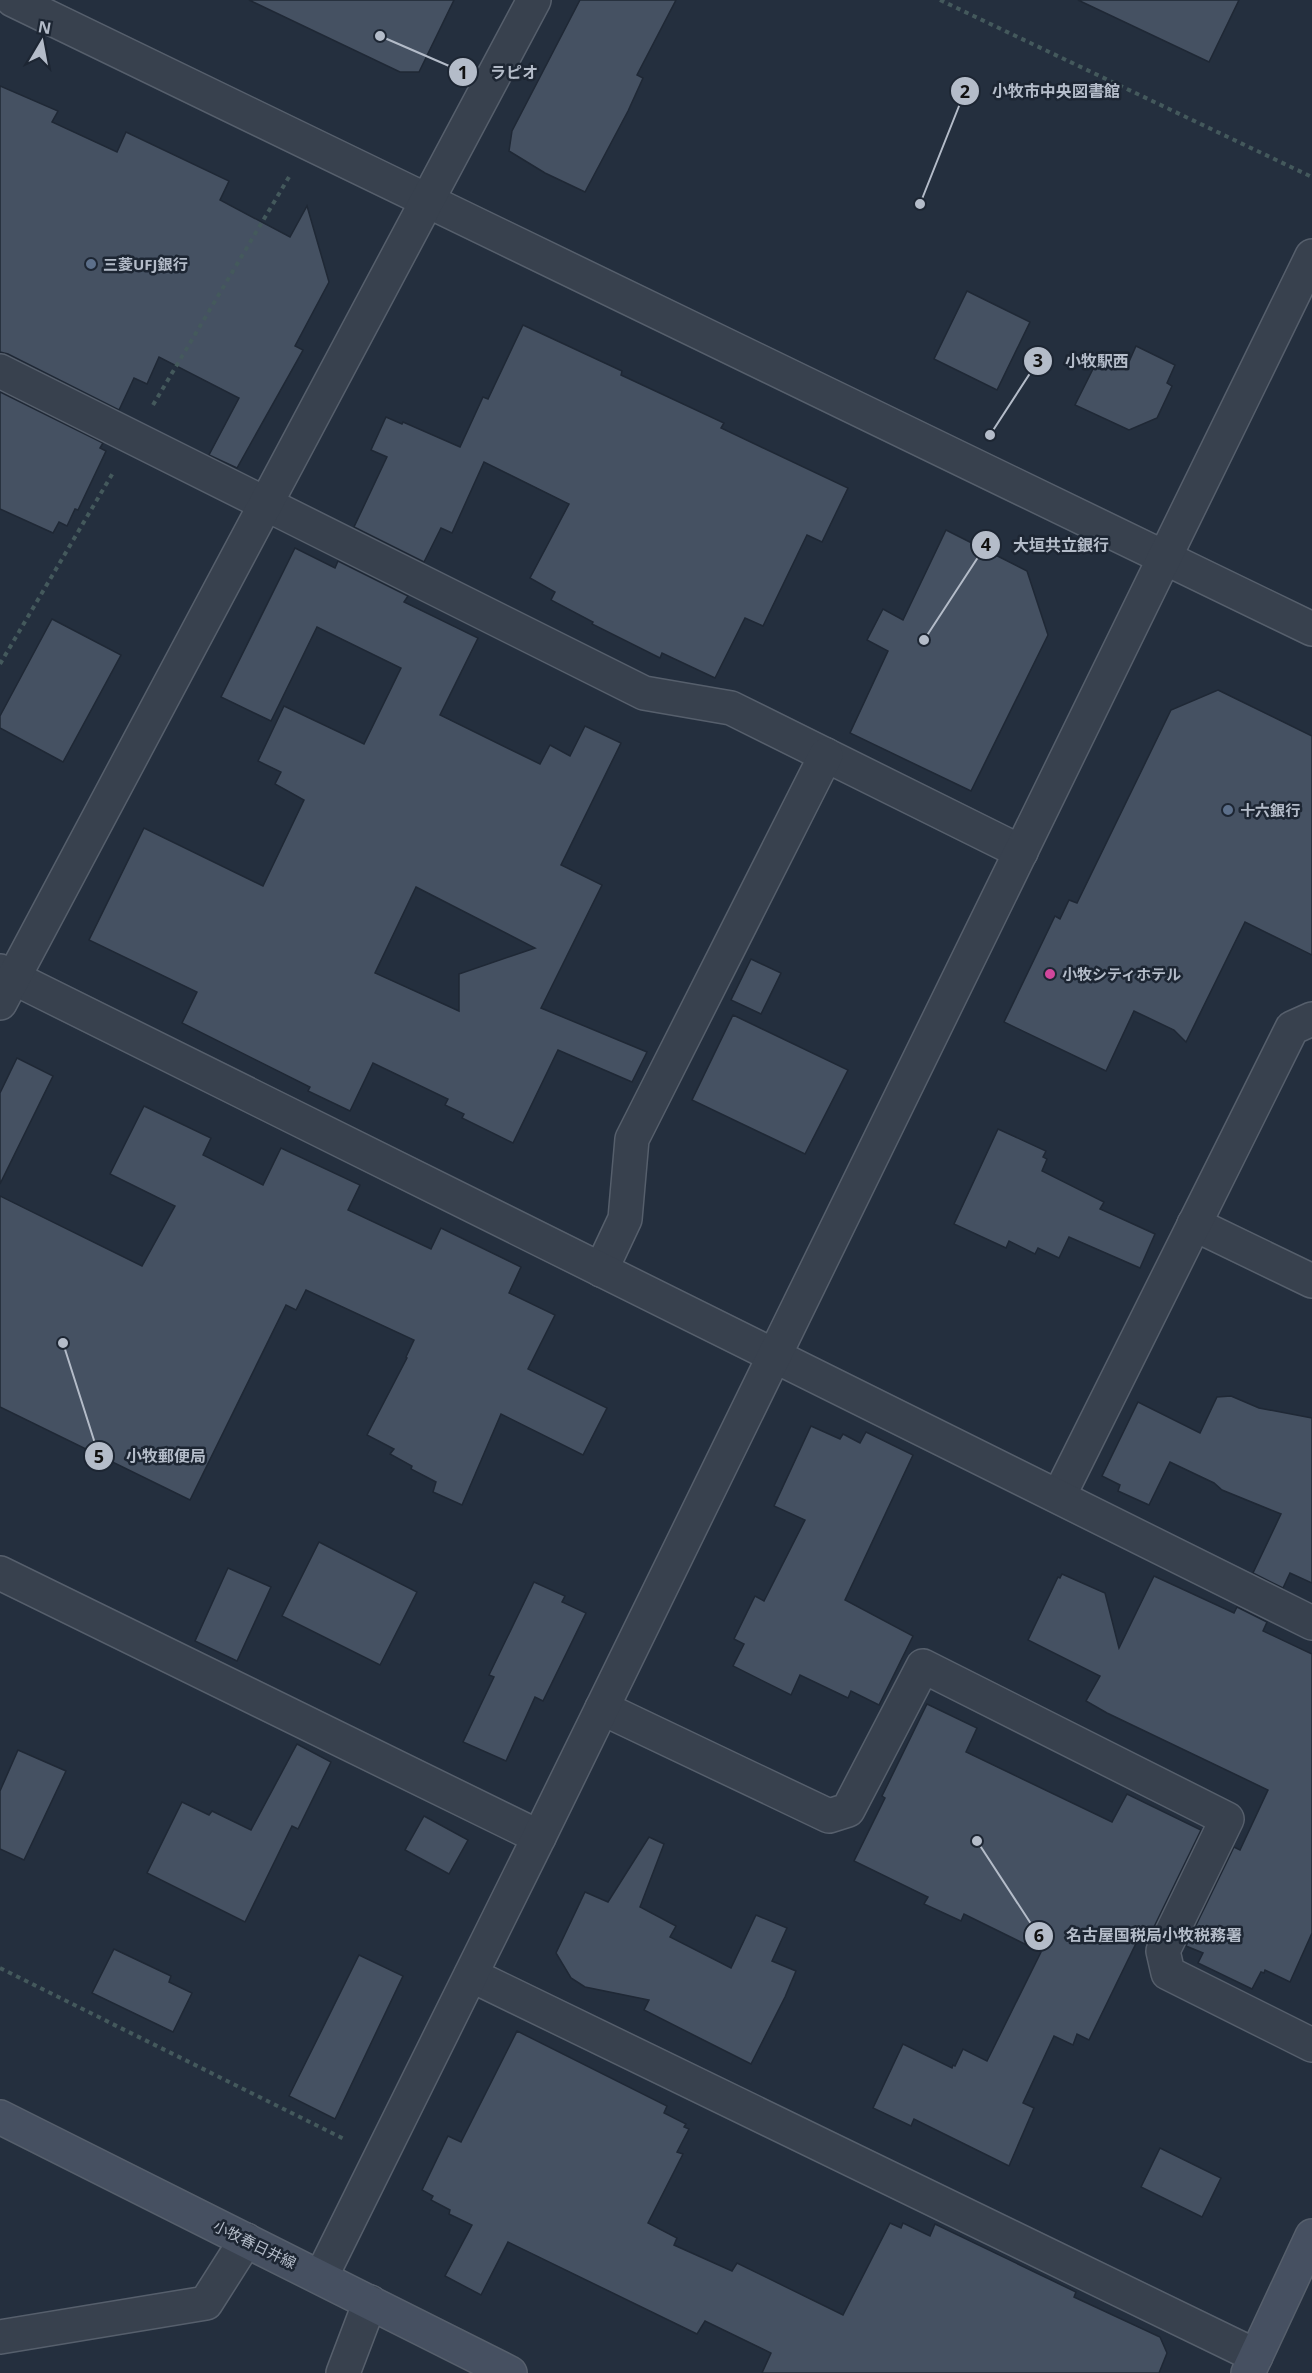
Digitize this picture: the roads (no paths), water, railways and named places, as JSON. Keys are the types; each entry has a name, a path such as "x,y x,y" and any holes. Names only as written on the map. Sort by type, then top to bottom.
{"main road":[{"name":"小牧春日井線","path":"0,2117 510,2373"},
{"path":"1252,2364 1312,2236"}],"street":[{"path":"13,0 1312,630"},
{"path":"534,0 5,984 601,1270 1312,1623"},
{"path":"321,2277 1312,256"},
{"path":"0,371 645,693 731,708 1021,852"},
{"path":"601,1270 625,1219 632,1139 826,755"},
{"path":"1059,1496 1292,1028 1312,1019"},
{"path":"1194,1224 1312,1281"},
{"path":"0,1574 539,1836"},
{"path":"602,1708 830,1816 848,1810 922,1666 1227,1819 1163,1952 1168,1973 1312,2045"},
{"path":"471,1975 1252,2364"},
{"path":"0,2337 206,2303 246,2240"},
{"path":"343,2373 370,2302"}],"place":[{"name":"ラピオ","path":"380,36"},
{"name":"小牧市中央図書館","path":"920,204"},
{"name":"三菱UFJ銀行","path":"91,264"},
{"name":"小牧駅西","path":"990,435"},
{"name":"大垣共立銀行","path":"924,640"},
{"name":"十六銀行","path":"1228,810"},
{"name":"小牧シティホテル","path":"1050,974"},
{"name":"小牧郵便局","path":"63,1343"},
{"name":"名古屋国税局小牧税務署","path":"977,1841"}]}
